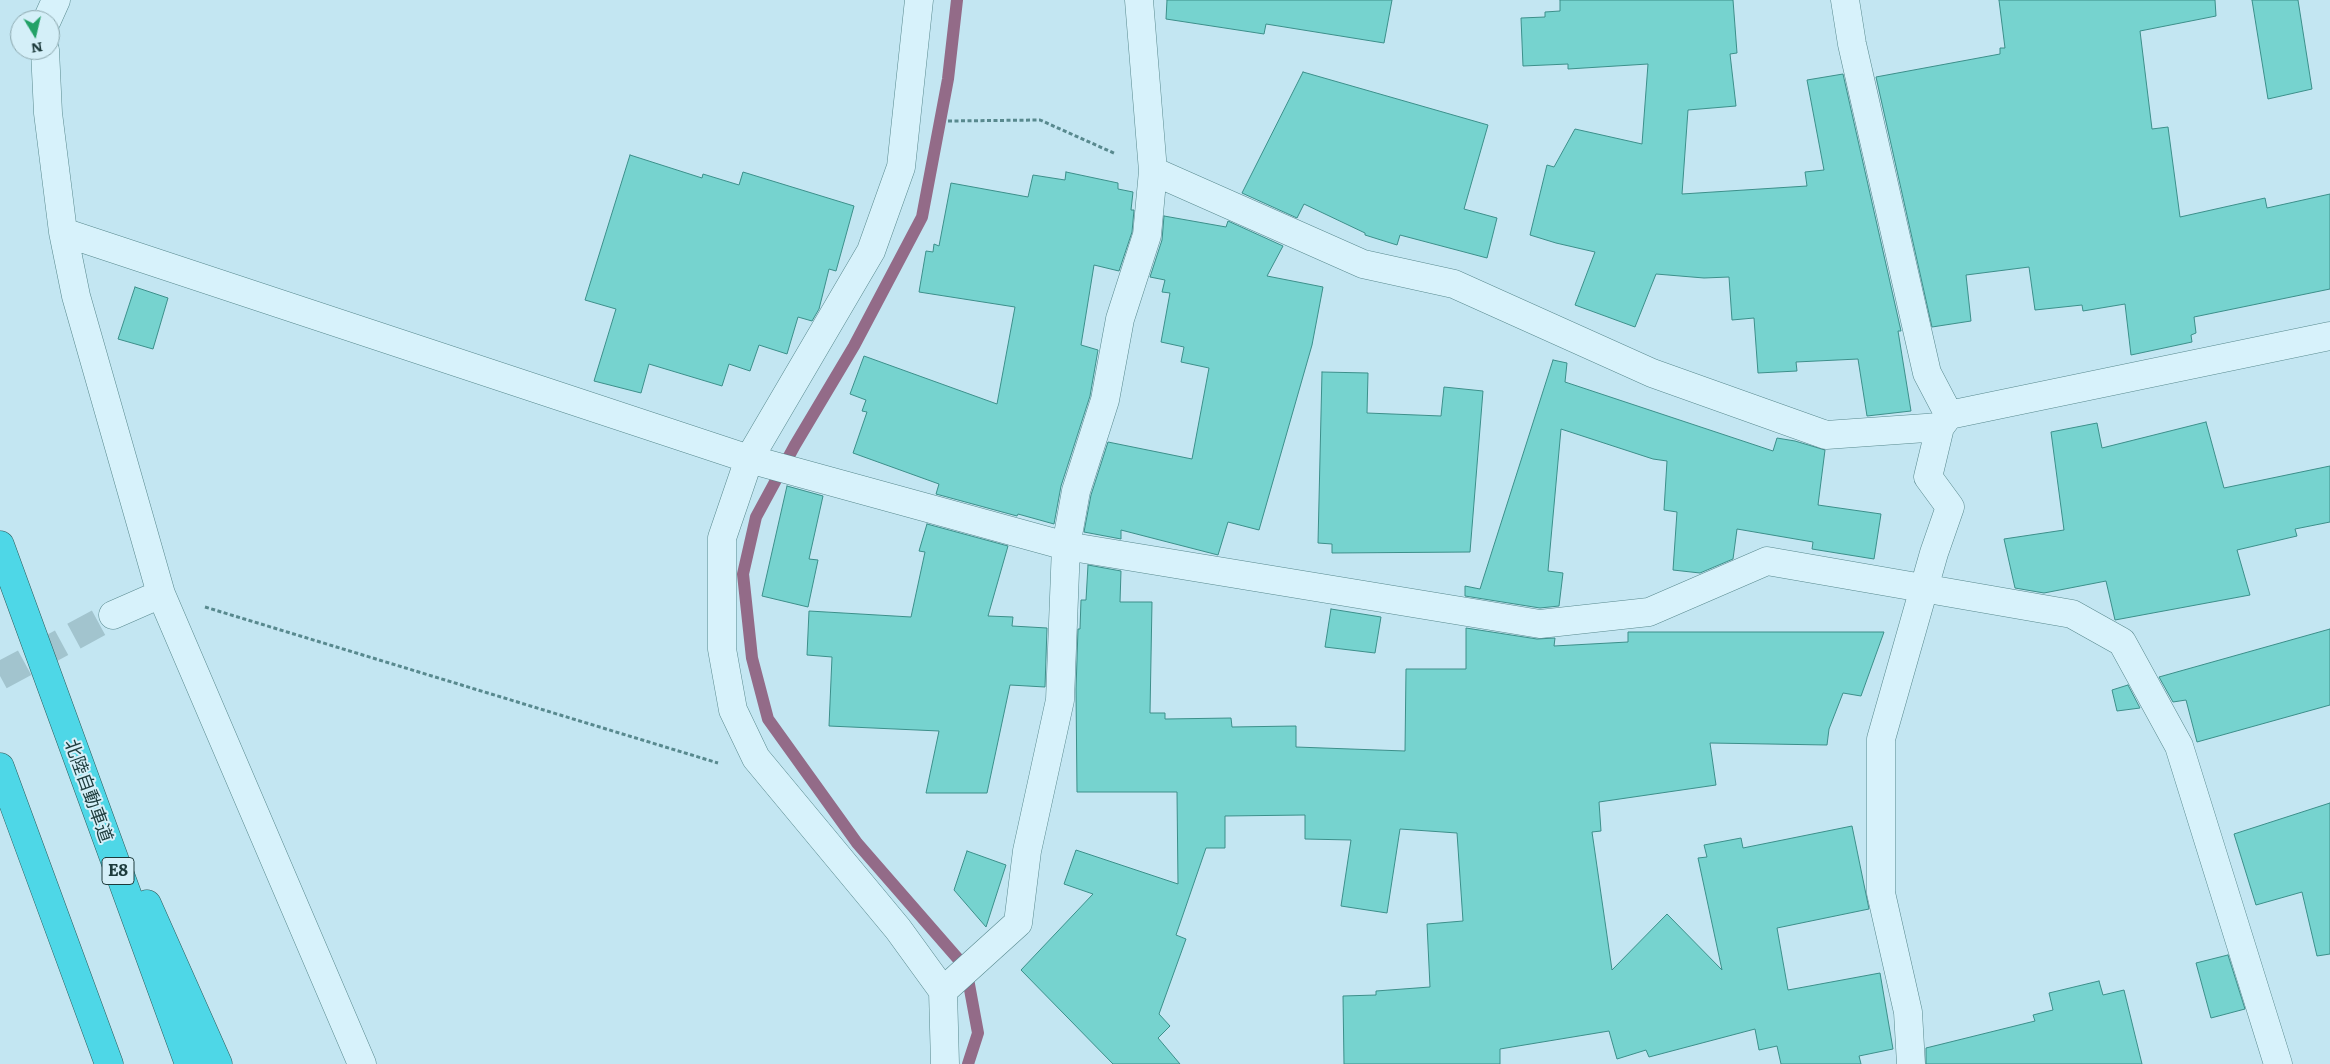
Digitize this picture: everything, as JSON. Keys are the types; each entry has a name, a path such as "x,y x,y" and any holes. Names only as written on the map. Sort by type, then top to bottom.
{"highway":[{"name":"北陸自動車道","path":"0,545 189,1064"},
{"path":"48,679 218,1064"},
{"path":"0,769 43,926 92,1064"},
{"path":"0,769 109,1064"}],"street":[{"path":"919,0 901,167 871,251 749,459 722,538 722,649 733,710 756,758 898,929 943,991 946,1064"},
{"path":"943,991 1018,923 1027,851 1060,700 1066,546 1076,491 1105,400 1120,319 1147,235 1153,171 1139,0"},
{"path":"1845,0 1854,53 1926,373 1944,421 1928,477 1950,507 1924,587 1881,740 1881,893 1908,1012 1911,1064"},
{"path":"45,60 48,113 63,232 76,296 161,594 362,1064"},
{"path":"1153,171 1362,264 1454,284 1652,373 1826,435 1944,421 2330,336"},
{"path":"63,232 749,459 1066,546 1540,624 1649,612 1767,561 2072,614 2122,642 2179,746 2278,1064"},
{"path":"113,615 161,594"}],"path":[{"path":"948,121 1040,120 1153,171"},
{"path":"161,594 718,763 756,758"}],"building":[{"path":"1167,0 1392,0 1384,43 1266,24 1264,34 1166,19"},
{"path":"1560,0 1733,0 1737,53 1730,54 1736,106 1688,110 1682,194 1807,186 1805,172 1824,170 1807,80 1843,74 1901,331 1898,331 1911,411 1867,416 1858,359 1796,362 1797,371 1758,373 1754,318 1732,320 1729,277 1704,278 1656,274 1635,327 1575,305 1595,252 1530,235 1547,165 1554,167 1575,129 1642,144 1648,64 1568,69 1568,64 1523,66 1521,18 1545,17 1545,12 1560,11"},
{"path":"1999,0 2215,0 2216,16 2140,31 2152,129 2168,127 2180,217 2265,198 2267,208 2330,194 2330,289 2194,317 2196,333 2191,335 2192,342 2131,355 2125,304 2083,311 2082,305 2035,310 2029,267 1966,275 1971,321 1932,327 1876,77 2000,54 2000,48 2005,48"},
{"path":"2252,0 2298,0 2312,89 2268,99"},
{"path":"1303,72 1488,125 1464,209 1497,218 1487,258 1400,235 1397,245 1365,235 1365,233 1304,204 1297,218 1242,193"},
{"path":"630,155 702,178 703,174 739,185 743,172 854,206 836,271 829,269 819,309 812,321 798,317 787,354 759,345 750,371 729,364 722,386 649,364 641,393 594,381 616,309 585,300"},
{"path":"1066,172 1118,183 1118,189 1133,192 1131,210 1134,210 1132,232 1119,271 1094,265 1081,345 1098,350 1090,396 1061,486 1054,524 936,494 939,484 853,453 867,412 862,411 866,400 850,394 864,356 997,404 1015,307 919,292 926,251 933,252 934,244 939,246 951,183 1028,197 1033,175 1065,180"},
{"path":"1164,216 1226,227 1228,221 1283,246 1267,276 1323,287 1312,345 1259,530 1228,522 1218,555 1121,530 1121,539 1084,532 1091,495 1108,442 1192,459 1209,368 1181,362 1184,347 1161,342 1170,293 1162,292 1165,280 1150,277 1162,240"},
{"path":"135,287 168,298 153,349 118,339"},
{"path":"1553,360 1567,363 1565,382 1773,451 1777,438 1825,450 1818,505 1881,514 1874,559 1812,549 1813,542 1737,529 1733,559 1700,573 1673,570 1677,512 1664,510 1667,461 1653,459 1561,429 1548,571 1563,573 1559,606 1540,608 1465,596 1465,586 1480,589"},
{"path":"1322,372 1368,373 1367,413 1441,416 1444,387 1483,391 1470,552 1332,553 1332,544 1318,543"},
{"path":"2206,422 2224,488 2330,466 2330,522 2295,529 2297,536 2237,550 2250,595 2115,620 2106,581 2044,593 2015,588 2004,539 2064,530 2051,432 2097,423 2102,448"},
{"path":"787,486 823,496 809,559 818,560 808,607 762,596"},
{"path":"927,524 1008,546 988,616 1013,617 1012,626 1047,628 1045,687 1010,685 987,793 926,793 939,731 829,726 832,657 807,655 809,611 911,617 925,552 919,551"},
{"path":"1088,565 1121,571 1120,602 1152,602 1150,713 1165,713 1165,719 1231,718 1232,727 1296,726 1296,747 1405,751 1406,669 1466,669 1466,628 1537,639 1555,638 1554,646 1628,642 1628,632 1884,632 1861,696 1843,693 1829,729 1827,745 1710,743 1716,785 1599,802 1601,831 1592,832 1612,970 1667,914 1722,970 1698,858 1707,857 1704,845 1741,838 1743,848 1852,826 1869,909 1777,928 1788,990 1880,973 1893,1049 1859,1056 1861,1064 1781,1064 1777,1046 1759,1050 1755,1029 1649,1057 1646,1050 1617,1059 1609,1031 1500,1049 1500,1064 1344,1064 1343,996 1376,995 1376,991 1430,987 1427,924 1463,921 1457,833 1400,829 1387,913 1341,906 1351,840 1305,839 1305,815 1225,816 1225,848 1206,848 1176,935 1186,939 1159,1014 1170,1026 1158,1038 1180,1064 1113,1064 1021,970 1093,894 1064,884 1076,850 1178,884 1177,792 1077,792 1076,689 1078,629 1080,629 1081,600 1086,600"},
{"path":"1331,609 1381,617 1375,653 1325,647"},
{"path":"2330,629 2330,705 2197,742 2186,700 2173,702 2159,677"},
{"path":"2128,685 2140,708 2117,711 2112,690"},
{"path":"2330,803 2330,954 2317,956 2302,892 2256,905 2234,834"},
{"path":"967,851 1006,865 986,927 954,890"},
{"path":"2228,955 2245,1009 2211,1018 2196,963"},
{"path":"2099,981 2103,995 2124,990 2142,1064 1926,1064 1926,1048 2035,1021 2033,1015 2053,1010 2049,993"}],"waterway":[{"path":"957,0 948,79 922,217 854,346 795,445 756,517 743,574 752,658 768,719 857,843 966,968 978,1033 968,1064"}],"tunnel":[{"path":"0,676 113,615"}]}
